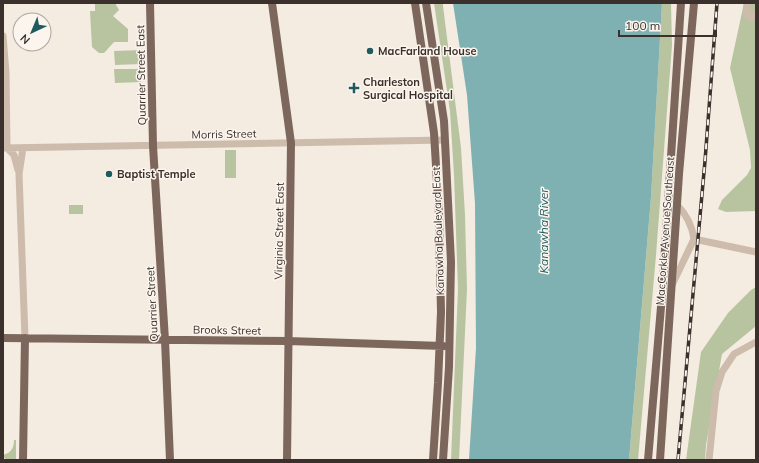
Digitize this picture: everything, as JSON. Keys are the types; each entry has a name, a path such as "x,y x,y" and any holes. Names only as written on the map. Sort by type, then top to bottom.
{"main road":[{"name":"Quarrier Street East","path":"150,3 154,146"},
{"name":"Virginia Street East","path":"272,3 291,143 287,460"},
{"name":"Kanawha Boulevard East","path":"415,3 435,141 439,215 441,312 433,460"},
{"name":"Kanawha Boulevard East","path":"426,3 444,121 451,262 450,346 443,460"},
{"name":"MacCorkle Avenue Southeast","path":"648,460 662,294 681,3"},
{"name":"MacCorkle Avenue Southeast","path":"660,460 694,3"},
{"name":"Quarrier Street","path":"154,146 170,460"},
{"name":"Brooks Street","path":"3,338 450,346"},
{"path":"23,460 25,338"}],"street":[{"path":"747,3 746,15 752,18 756,13"},
{"path":"3,36 6,73 5,148 14,155 20,174"},
{"name":"Morris Street","path":"5,148 445,140"},
{"path":"23,148 20,174 25,338"},
{"path":"672,285 694,239 685,214 678,205"},
{"path":"694,239 756,252"},
{"path":"709,460 716,391 722,372 734,354 756,342"}],"green space":[{"path":"95,3 115,3 119,10 113,16 128,29 128,42 114,42 104,53 99,53 92,47 90,11 95,11"},
{"path":"434,3 443,3 461,148 465,215 467,289 459,460 451,460 458,289 454,175 450,111"},
{"path":"662,3 671,3 672,45 656,255 638,460 629,460 651,197"},
{"path":"744,3 756,3 756,211 726,212 718,209 722,200 747,175 751,168 750,150 730,68"},
{"path":"141,50 141,64 115,65 114,51"},
{"path":"114,69 141,69 141,82 115,83"},
{"path":"225,150 236,150 236,178 225,178"},
{"path":"69,205 83,205 83,214 69,214"},
{"path":"756,287 756,326 722,354 706,445 705,460 686,460 701,352 728,313 751,290"},
{"path":"14,440 16,440 16,460 7,460 3,457 3,455 12,450"}],"water":[{"name":"Kanawha River","path":"453,3 662,3 651,197 629,460 469,460 476,348 475,203 467,95"}],"railway":[{"path":"678,460 705,161 717,3"}],"place":[{"name":"MacFarland House","path":"370,51"},
{"name":"Charleston Surgical Hospital","path":"354,88"},
{"name":"Baptist Temple","path":"109,174"}]}
